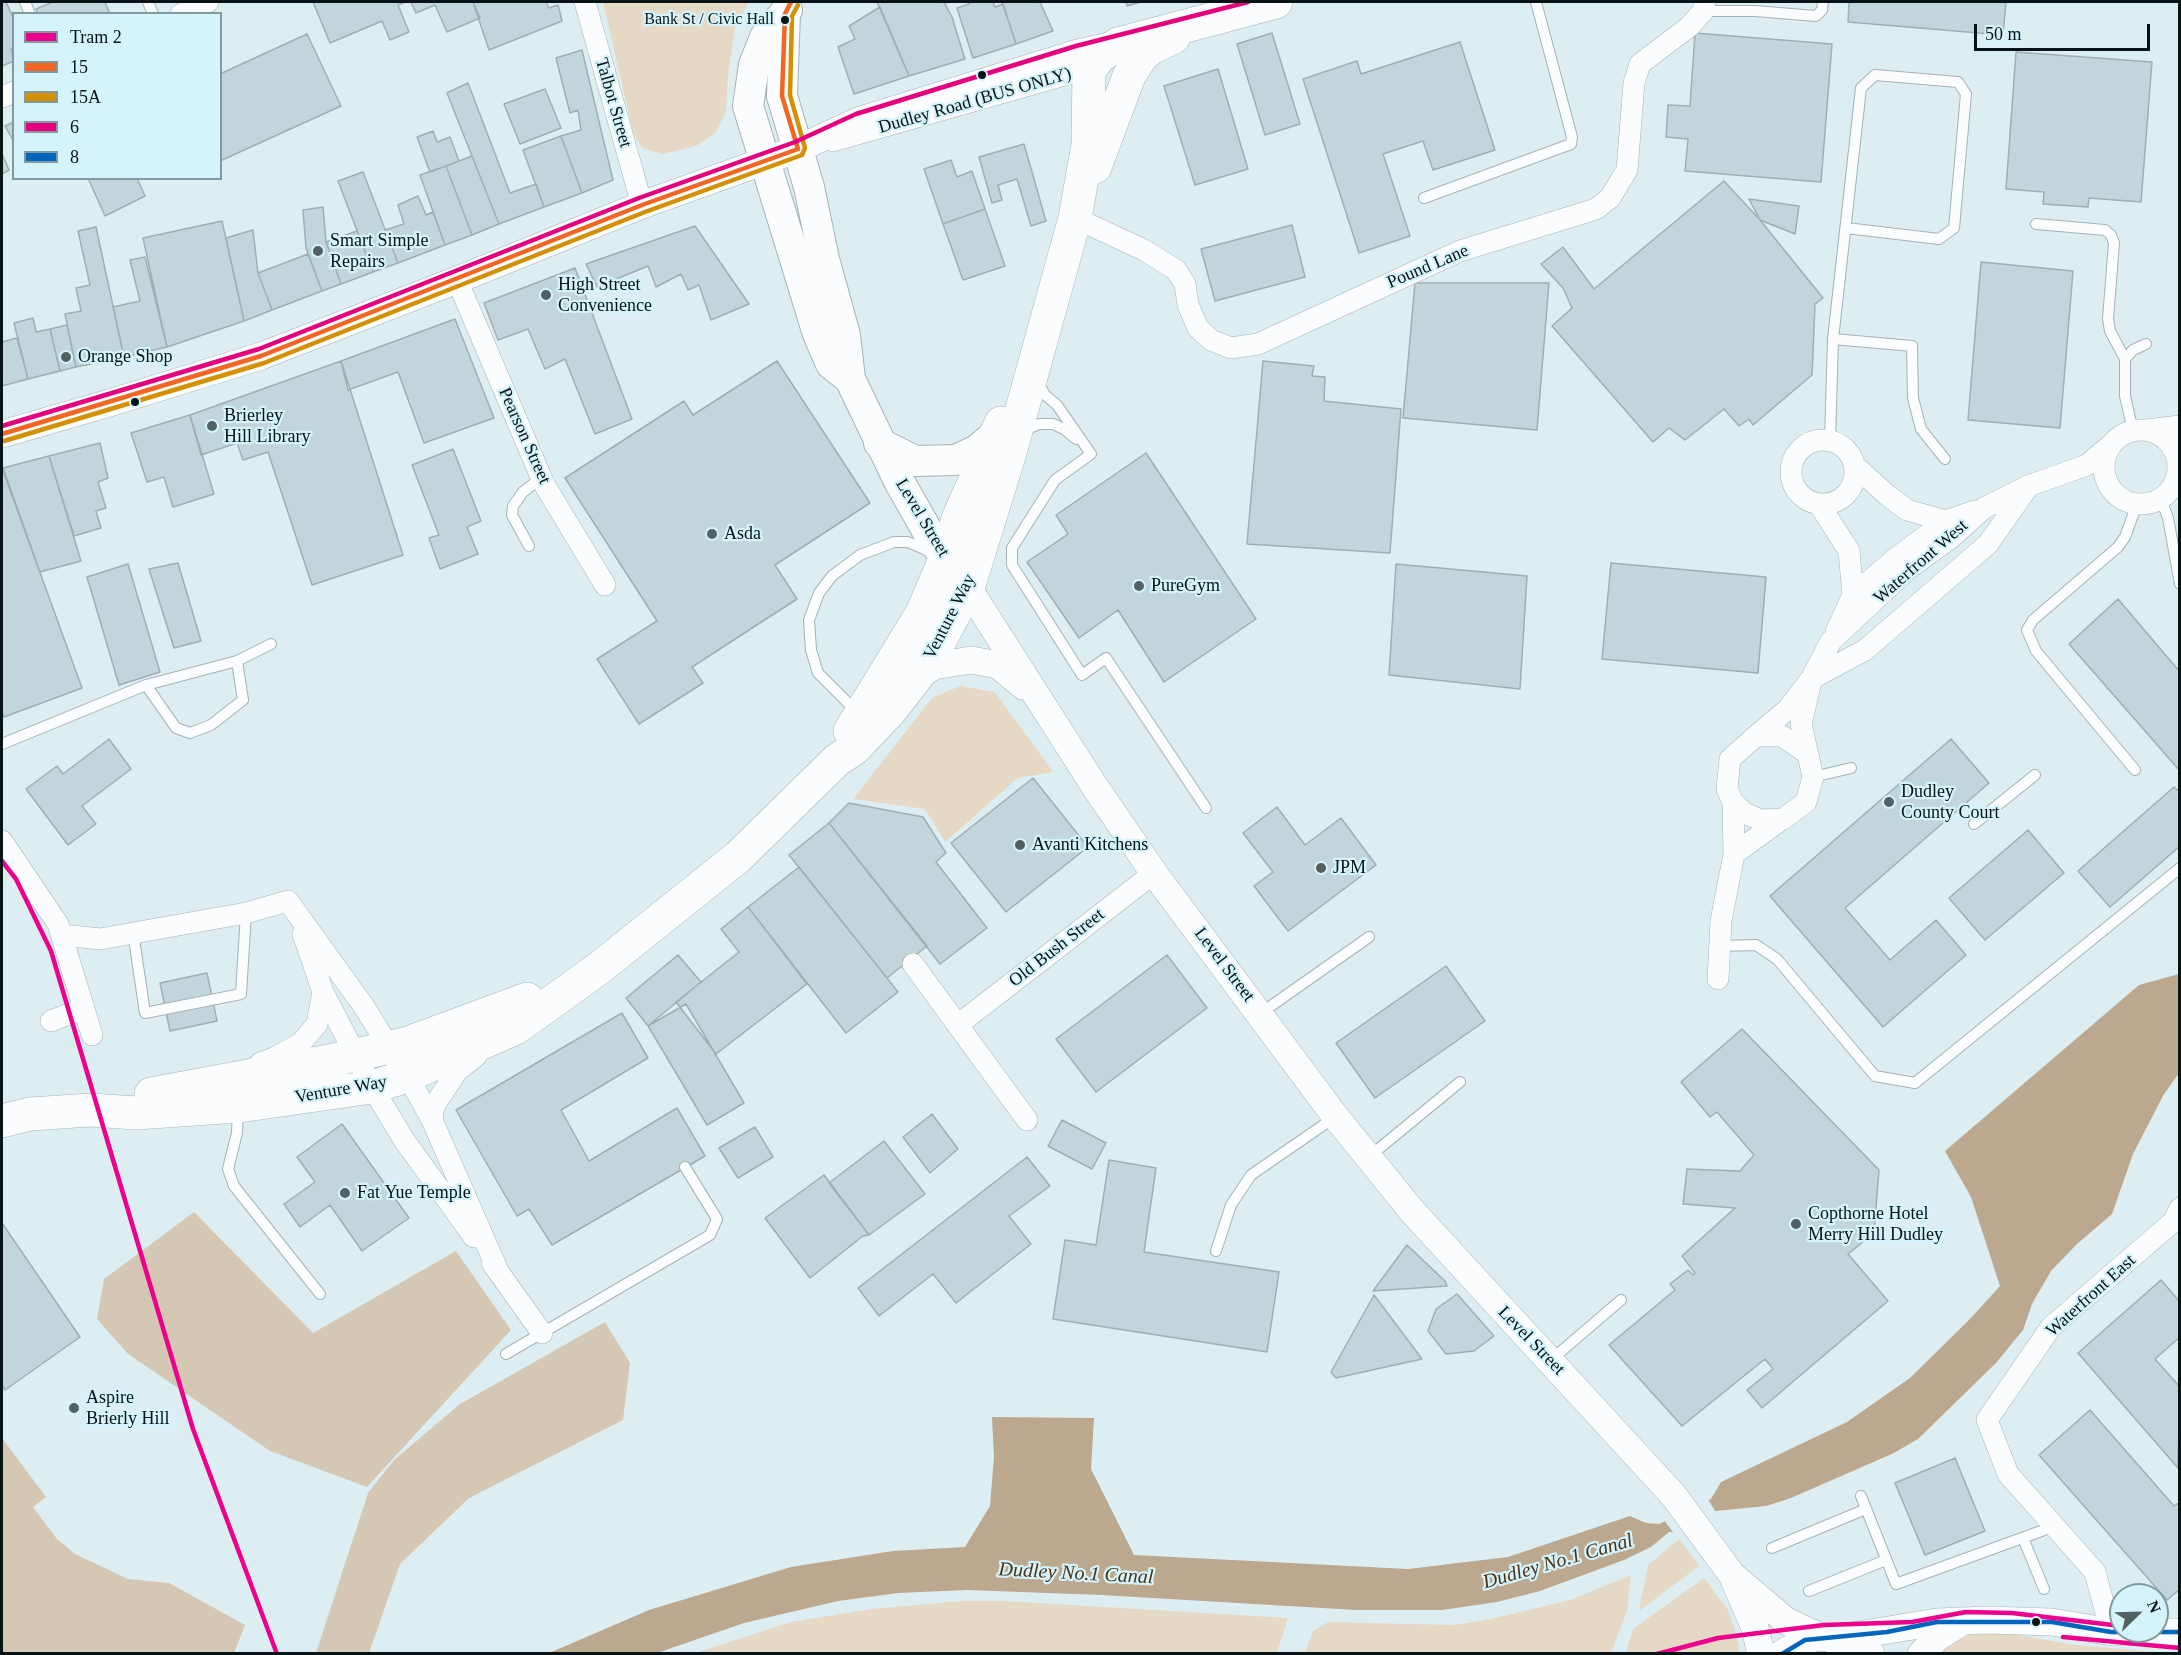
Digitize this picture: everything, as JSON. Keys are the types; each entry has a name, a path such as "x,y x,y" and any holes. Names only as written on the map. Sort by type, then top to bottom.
{"main road":[{"path":"1092,67 1099,57 1118,44 1276,2"},
{"name":"Level Street","path":"788,8 782,96 798,149 845,335 850,379 879,443 933,541 968,588"},
{"name":"Level Street","path":"788,8 765,37 754,65 748,106 763,161 818,334 831,364 850,379"},
{"path":"1076,218 1129,76 1141,57 1151,48 1205,22"},
{"name":"Venture Way","path":"868,721 922,613 959,516 1004,438 1032,374 1076,218 1088,145 1089,71 1092,67"},
{"path":"879,443 915,461 956,460 1004,438"},
{"name":"Venture Way","path":"11,1115 91,1110 136,1113 238,1106 372,1087 407,1076 516,1028 598,969 738,857 837,760 868,721 919,675 968,588 1004,438"},
{"name":"Venture Way","path":"91,1110 133,1097 355,1056 389,1047 477,1020 598,969"}],"street":[{"path":"186,12 208,2"},
{"name":"Talbot Street","path":"586,6 642,205"},
{"name":"Pound Lane","path":"1076,218 1144,250 1176,270 1185,284 1188,305 1198,328 1211,340 1232,348 1258,344 1460,251 1596,209 1610,198 1627,170 1634,82 1640,64 1690,26 1704,6"},
{"path":"2,434 261,356 458,280 642,205 798,149 858,121 1078,52 1118,44"},
{"name":"Dudley Road (BUS ONLY)","path":"798,149 859,136 1151,48"},
{"name":"Pearson Street","path":"458,280 541,478 605,585"},
{"path":"2115,493 2108,484 2104,463 2113,443 2139,431 2180,426"},
{"path":"2072,472 2115,493 2125,501 2150,504 2161,499 2178,477 2177,457 2165,439 2139,431"},
{"path":"1817,441 1830,441 1841,445 1850,454 1855,477 1850,489 1842,498 1831,503 1819,504 1809,501 1795,487 1792,465 1797,454 1806,446 1817,441"},
{"name":"Waterfront West","path":"1756,736 1788,709 1811,679 1832,641 1853,594 1896,558 1946,521 1984,508 2028,486 2087,465 2113,443"},
{"path":"1854,465 1907,510 1946,521"},
{"path":"1811,679 1865,650 1988,544 2028,486"},
{"path":"1819,504 1849,551 1853,594"},
{"name":"Waterfront West","path":"1832,641 1908,569 1952,537 1984,508"},
{"name":"Level Street","path":"968,588 1095,788 1154,873 1335,1116 1458,1262 1551,1360 1674,1496 1732,1575"},
{"path":"919,675 934,666 971,660 998,666 1038,698"},
{"name":"Waterfront West","path":"1805,752 1801,724 1811,679"},
{"path":"1734,854 1783,819 1806,801 1813,777 1805,752 1782,736 1756,736 1730,759 1727,789 1733,802 1744,813 1761,820 1783,819"},
{"path":"1718,978 1721,921 1734,854 1733,802"},
{"path":"2,842 63,935 82,1009 92,1035"},
{"name":"Old Bush Street","path":"959,1024 1154,873"},
{"path":"63,935 99,939 246,913 288,901 365,1008 407,1076 432,1120 500,1273"},
{"path":"295,911 323,992 372,1087 404,1140 542,1333"},
{"path":"69,958 99,939"},
{"path":"913,964 1027,1120"},
{"path":"185,1087 276,1057 301,1043 317,1024 323,992"},
{"path":"51,1022 82,1009"},
{"path":"432,1120 434,1106 457,1071 516,1028"},
{"path":"372,1087 389,1047"},
{"name":"Waterfront East","path":"2109,1624 2095,1572 2008,1474 1987,1420 2051,1328 2174,1221 2180,1208"},
{"path":"1732,1575 1786,1621 1830,1638 1854,1643 1870,1653"},
{"path":"1732,1575 1755,1628 1761,1653"},
{"path":"1781,1653 1805,1640 1937,1622 1988,1620 2052,1622 2109,1632"},
{"path":"1921,1653 1938,1636 1963,1622"}],"lane":[{"path":"1424,198 1566,148 1571,144 1572,137 1536,2"},
{"path":"1704,6 1755,6 1816,16 1822,10 1823,2"},
{"path":"1830,441 1833,339 1861,88 1875,75 1958,82 1966,94 1954,228 1939,239 1846,228"},
{"path":"2036,224 2105,230 2111,235 2114,243 2108,319 2110,331 2125,360 2125,396 2139,431"},
{"path":"1833,339 1912,346 1913,398 1921,429 1945,459"},
{"path":"2125,360 2133,350 2146,344"},
{"path":"1032,374 1091,454"},
{"path":"1004,438 1039,424 1053,424 1064,429 1091,454"},
{"path":"1091,454 1055,480 1012,548 1012,565 1082,675 1106,658 1206,808"},
{"path":"529,546 512,515 513,506 523,492 541,478"},
{"path":"2161,499 2168,518 2180,584"},
{"path":"2135,770 2036,651 2027,630 2033,620 2118,547 2129,527 2131,515 2137,504"},
{"path":"868,721 818,673 811,650 809,620 819,593 832,576 860,555 894,542 908,543 945,557"},
{"path":"2,744 146,685 237,661 271,644"},
{"path":"146,685 176,728 190,733 211,725 243,700 237,661"},
{"path":"1813,777 1851,768"},
{"path":"1974,824 2035,775"},
{"path":"1721,946 1756,945 1777,959 1875,1076 1915,1083 2180,868"},
{"path":"133,932 146,1013 242,994 246,913"},
{"path":"1260,1014 1369,937"},
{"path":"1368,1157 1460,1082"},
{"path":"238,1106 237,1133 228,1169 234,1186 320,1294"},
{"path":"1216,1251 1231,1205 1251,1175 1335,1116"},
{"path":"506,1354 711,1235 717,1219 685,1167"},
{"path":"1551,1360 1621,1300"},
{"path":"1861,1496 1896,1584 2055,1526"},
{"path":"1772,1548 1866,1509"},
{"path":"2023,1538 2044,1589"},
{"path":"1809,1591 1886,1560"}],"shaded area":[{"path":"603,2 749,2 735,27 728,75 726,113 715,133 696,146 663,154 642,148 633,132"},
{"path":"960,686 995,692 1053,772 1018,778 945,842 925,809 853,799 932,698"},
{"path":"194,1212 313,1333 456,1251 511,1330 367,1487 270,1451 128,1354 97,1319 104,1279"},
{"path":"605,1322 630,1363 623,1420 469,1498 400,1564 369,1653 316,1653 368,1493 394,1460 460,1404"},
{"path":"2,1438 46,1497 33,1507 57,1539 75,1554 128,1579 169,1583 245,1625 234,1653 2,1653"},
{"path":"1679,1539 1699,1566 1639,1611 1648,1565"},
{"path":"1631,1575 1627,1611 1611,1653 1305,1653 1313,1631 1328,1622 1455,1625 1570,1600"},
{"path":"1704,1578 1728,1610 1738,1639 1739,1653 1626,1653 1633,1629"},
{"path":"962,1601 1005,1601 1288,1618 1277,1653 695,1653 791,1622 871,1609"},
{"path":"2005,1633 2076,1645 2167,1653 1933,1654 1945,1645 1969,1635"}],"water":[{"name":"Dudley No.1 Canal","path":"2179,974 2179,1073 2164,1094 2133,1154 2112,1214 2077,1244 2051,1271 2032,1304 2023,1330 1996,1363 1918,1439 1894,1453 1791,1498 1766,1506 1716,1511 1679,1533 1669,1532 1651,1547 1624,1560 1540,1591 1497,1602 1442,1610 1356,1610 1102,1595 967,1590 898,1593 838,1601 744,1623 657,1653 547,1654 649,1610 791,1567 893,1551 965,1547 990,1506 994,1457 992,1417 1094,1418 1091,1469 1134,1555 1408,1569 1508,1557 1630,1516 1646,1523 1659,1524 1711,1499 1721,1482 1847,1422 1910,1378 1970,1319 2000,1286 1971,1197 1945,1151 2139,985"}],"pier":[{"path":"1707,1498 1717,1514 1680,1536 1676,1536 1663,1519"}],"building":[{"path":"2,2 6,2 12,15 12,62 2,66"},
{"path":"53,2 105,2 109,12 37,12 36,9"},
{"path":"313,2 406,2 398,5 409,32 390,40 382,21 330,43"},
{"path":"411,2 473,2 480,18 447,32 435,5 416,13"},
{"path":"473,2 546,2 549,8 558,5 562,21 489,50"},
{"path":"877,2 944,2 952,17 965,59 909,76"},
{"path":"969,2 993,2 995,7 1003,4 1016,44 973,58 957,8"},
{"path":"1002,2 1040,2 1053,31 1016,44"},
{"path":"1126,2 1141,2 1127,6"},
{"path":"1849,2 2006,2 2003,35 1848,22"},
{"path":"880,7 909,76 854,94 838,47 855,39 849,26"},
{"path":"1272,33 1300,124 1265,135 1237,44"},
{"path":"1695,33 1832,44 1821,182 1685,171 1688,139 1666,137 1668,105 1690,106"},
{"path":"307,34 341,106 222,160 222,73"},
{"path":"1460,42 1495,150 1433,170 1423,141 1383,154 1410,236 1359,253 1303,79 1357,61 1361,74"},
{"path":"582,50 613,180 582,193 561,136 581,130 578,110 570,113 556,58"},
{"path":"2016,52 2152,62 2141,202 2089,198 2088,207 2043,204 2044,192 2006,189"},
{"path":"1218,69 1248,169 1195,185 1164,86"},
{"path":"468,83 510,193 536,184 544,207 499,224 447,93"},
{"path":"545,89 561,128 520,144 504,104"},
{"path":"12,123 12,138 5,126"},
{"path":"433,131 437,142 450,137 459,161 430,172 417,137"},
{"path":"561,136 582,193 544,207 523,150"},
{"path":"1024,144 1046,221 1031,226 1017,179 998,185 1002,200 992,203 979,157"},
{"path":"2,154 9,170 2,174"},
{"path":"472,156 499,224 472,235 446,166"},
{"path":"951,160 957,177 972,171 985,209 943,224 924,169"},
{"path":"446,166 472,235 445,245 420,175"},
{"path":"363,172 398,263 373,272 338,181"},
{"path":"89,180 138,180 145,196 105,216"},
{"path":"1724,181 1760,220 1823,298 1815,304 1812,375 1753,425 1749,419 1739,426 1724,409 1685,440 1669,428 1653,442 1552,326 1572,308 1563,288 1541,264 1563,247 1594,289"},
{"path":"418,196 426,215 433,212 445,245 398,263 385,230 404,224 398,205"},
{"path":"1749,199 1799,206 1795,234 1760,220"},
{"name":"Smart Simple Repairs","path":"323,207 326,242 341,284 322,291 306,248 303,210"},
{"path":"985,209 1005,266 963,280 943,224"},
{"path":"222,221 244,321 167,347 143,238"},
{"path":"1292,225 1305,277 1215,301 1201,249"},
{"path":"695,226 749,304 711,320 699,285 688,290 681,274 656,287 648,266 597,287 586,264"},
{"path":"96,227 124,357 76,367 65,314 81,311 76,288 90,285 78,231"},
{"path":"253,230 258,273 272,310 244,321 226,238"},
{"path":"357,231 373,272 341,284 326,242"},
{"path":"308,254 322,291 272,310 258,273"},
{"path":"145,257 167,347 124,357 113,307 140,301 130,260"},
{"path":"1981,262 2073,271 2060,428 1968,420"},
{"path":"575,268 632,419 595,434 565,359 545,369 528,329 498,340 484,303"},
{"path":"1415,283 1549,283 1537,430 1403,418"},
{"path":"33,318 36,332 50,329 60,371 28,379 14,323"},
{"path":"455,319 494,418 424,443 398,372 348,390 341,361"},
{"path":"67,325 76,367 60,371 50,329"},
{"path":"17,338 28,379 2,386 2,342"},
{"path":"341,361 403,555 312,585 268,452 243,460 237,443 201,455 190,415"},
{"name":"Asda","path":"777,361 870,503 775,565 797,599 692,667 703,683 639,724 597,659 657,621 565,478 684,401 693,415"},
{"path":"1263,361 1314,366 1312,376 1325,377 1324,401 1401,409 1390,553 1247,544"},
{"path":"190,415 214,494 173,507 164,477 147,482 131,433"},
{"path":"100,443 108,478 98,482 106,508 96,511 101,528 74,536 49,456"},
{"path":"453,449 481,521 467,527 478,554 440,569 429,538 439,535 412,465"},
{"name":"PureGym","path":"1146,453 1256,619 1164,682 1118,610 1079,638 1027,562 1068,534 1056,515"},
{"path":"49,456 81,561 40,572 3,468"},
{"path":"2,468 82,688 4,717 2,712"},
{"path":"178,563 201,641 174,648 149,569"},
{"path":"1611,563 1766,577 1758,673 1602,659"},
{"path":"128,564 160,672 119,685 87,577"},
{"path":"1396,564 1527,576 1520,689 1389,675"},
{"path":"2118,599 2180,672 2180,771 2069,644"},
{"path":"109,739 131,769 82,806 96,824 68,845 26,789 57,766 63,774"},
{"path":"1951,739 1989,783 1845,908 1890,960 1936,920 1966,955 1883,1027 1770,896"},
{"name":"Avanti Kitchens","path":"1033,778 1088,847 1006,912 951,843"},
{"path":"2174,787 2180,792 2180,846 2110,907 2078,871"},
{"path":"849,803 923,817 946,853 936,862 987,928 940,964 829,823"},
{"name":"JPM","path":"1277,807 1305,845 1341,818 1376,865 1288,931 1254,886 1273,872 1243,833"},
{"path":"829,823 927,946 887,978 789,855"},
{"path":"2028,830 2064,873 1985,940 1949,898"},
{"path":"799,867 898,992 846,1033 748,907"},
{"path":"748,907 807,984 716,1054 676,1002 739,952 721,929"},
{"path":"678,955 701,982 648,1026 626,998"},
{"path":"1167,955 1207,1008 1096,1092 1056,1039"},
{"path":"1446,966 1485,1021 1375,1098 1336,1043"},
{"path":"207,973 217,1021 170,1031 160,983"},
{"path":"686,1004 744,1103 707,1125 648,1026"},
{"path":"622,1013 648,1058 561,1110 589,1161 677,1108 705,1156 552,1245 529,1209 517,1216 456,1110"},
{"name":"Copthorne Hotel Merry Hill Dudley","path":"1742,1029 1879,1170 1874,1233 1848,1254 1888,1301 1762,1408 1747,1390 1773,1369 1765,1359 1682,1426 1609,1345 1675,1290 1670,1284 1688,1270 1693,1275 1695,1273 1682,1256 1735,1208 1683,1204 1687,1169 1740,1171 1754,1155 1717,1112 1710,1117 1681,1082"},
{"path":"932,1114 958,1149 930,1173 903,1137"},
{"path":"1062,1120 1106,1143 1092,1169 1048,1146"},
{"name":"Fat Yue Temple","path":"342,1124 409,1218 362,1251 330,1205 300,1227 284,1204 315,1182 297,1157"},
{"path":"755,1127 773,1157 738,1178 719,1148"},
{"path":"884,1141 925,1194 869,1235 829,1183"},
{"path":"1027,1157 1050,1186 1009,1216 1031,1244 956,1303 933,1274 879,1316 858,1288"},
{"path":"1109,1160 1156,1168 1144,1252 1279,1272 1267,1352 1053,1319 1065,1240 1096,1245"},
{"path":"824,1175 869,1235 863,1236 810,1278 765,1218"},
{"path":"2,1223 80,1337 5,1390 2,1385"},
{"path":"1407,1245 1445,1281 1447,1286 1373,1291"},
{"path":"2161,1280 2180,1302 2180,1337 2155,1359 2180,1387 2178,1468 2078,1353"},
{"path":"1457,1294 1494,1336 1474,1351 1446,1354 1428,1331 1436,1309"},
{"path":"1374,1295 1422,1359 1336,1378 1331,1372"},
{"path":"2090,1410 2174,1506 2180,1502 2180,1589 2169,1598 2169,1583 2152,1583 2039,1455"},
{"path":"1955,1458 1985,1531 1925,1555 1895,1483"}],"tram line":[{"name":"2","path":"2,861 16,879 51,951 193,1429 277,1654"},
{"name":"2","path":"1657,1654 1718,1638 1824,1625 1912,1622 1966,1612 2012,1613 2109,1625"},
{"name":"2","path":"2063,1637 2180,1648"}],"transit line":[{"name":"15","path":"2,434 261,356 642,205 798,149 782,96 785,14 791,2"},
{"name":"6","path":"2,426 259,349 639,198 795,142 856,114 1076,46 1248,2"},
{"name":"15A","path":"4,441 264,363 645,212 802,155 805,148 790,95 792,16 798,5"},
{"name":"8","path":"1782,1654 1805,1640 1887,1632 1937,1622 2052,1622 2111,1632 2180,1632"}],"place":[{"name":"Bank St / Civic Hall","path":"785,20"},
{"name":"Smart Simple Repairs","path":"318,251"},
{"name":"High Street Convenience","path":"546,295"},
{"name":"Orange Shop","path":"66,357"},
{"name":"Brierley Hill Library","path":"212,426"},
{"name":"Asda","path":"712,534"},
{"name":"PureGym","path":"1139,586"},
{"name":"Dudley County Court","path":"1889,802"},
{"name":"Avanti Kitchens","path":"1020,845"},
{"name":"JPM","path":"1321,868"},
{"name":"Fat Yue Temple","path":"345,1193"},
{"name":"Copthorne Hotel Merry Hill Dudley","path":"1796,1224"},
{"name":"Aspire Brierly Hill","path":"74,1408"}]}
